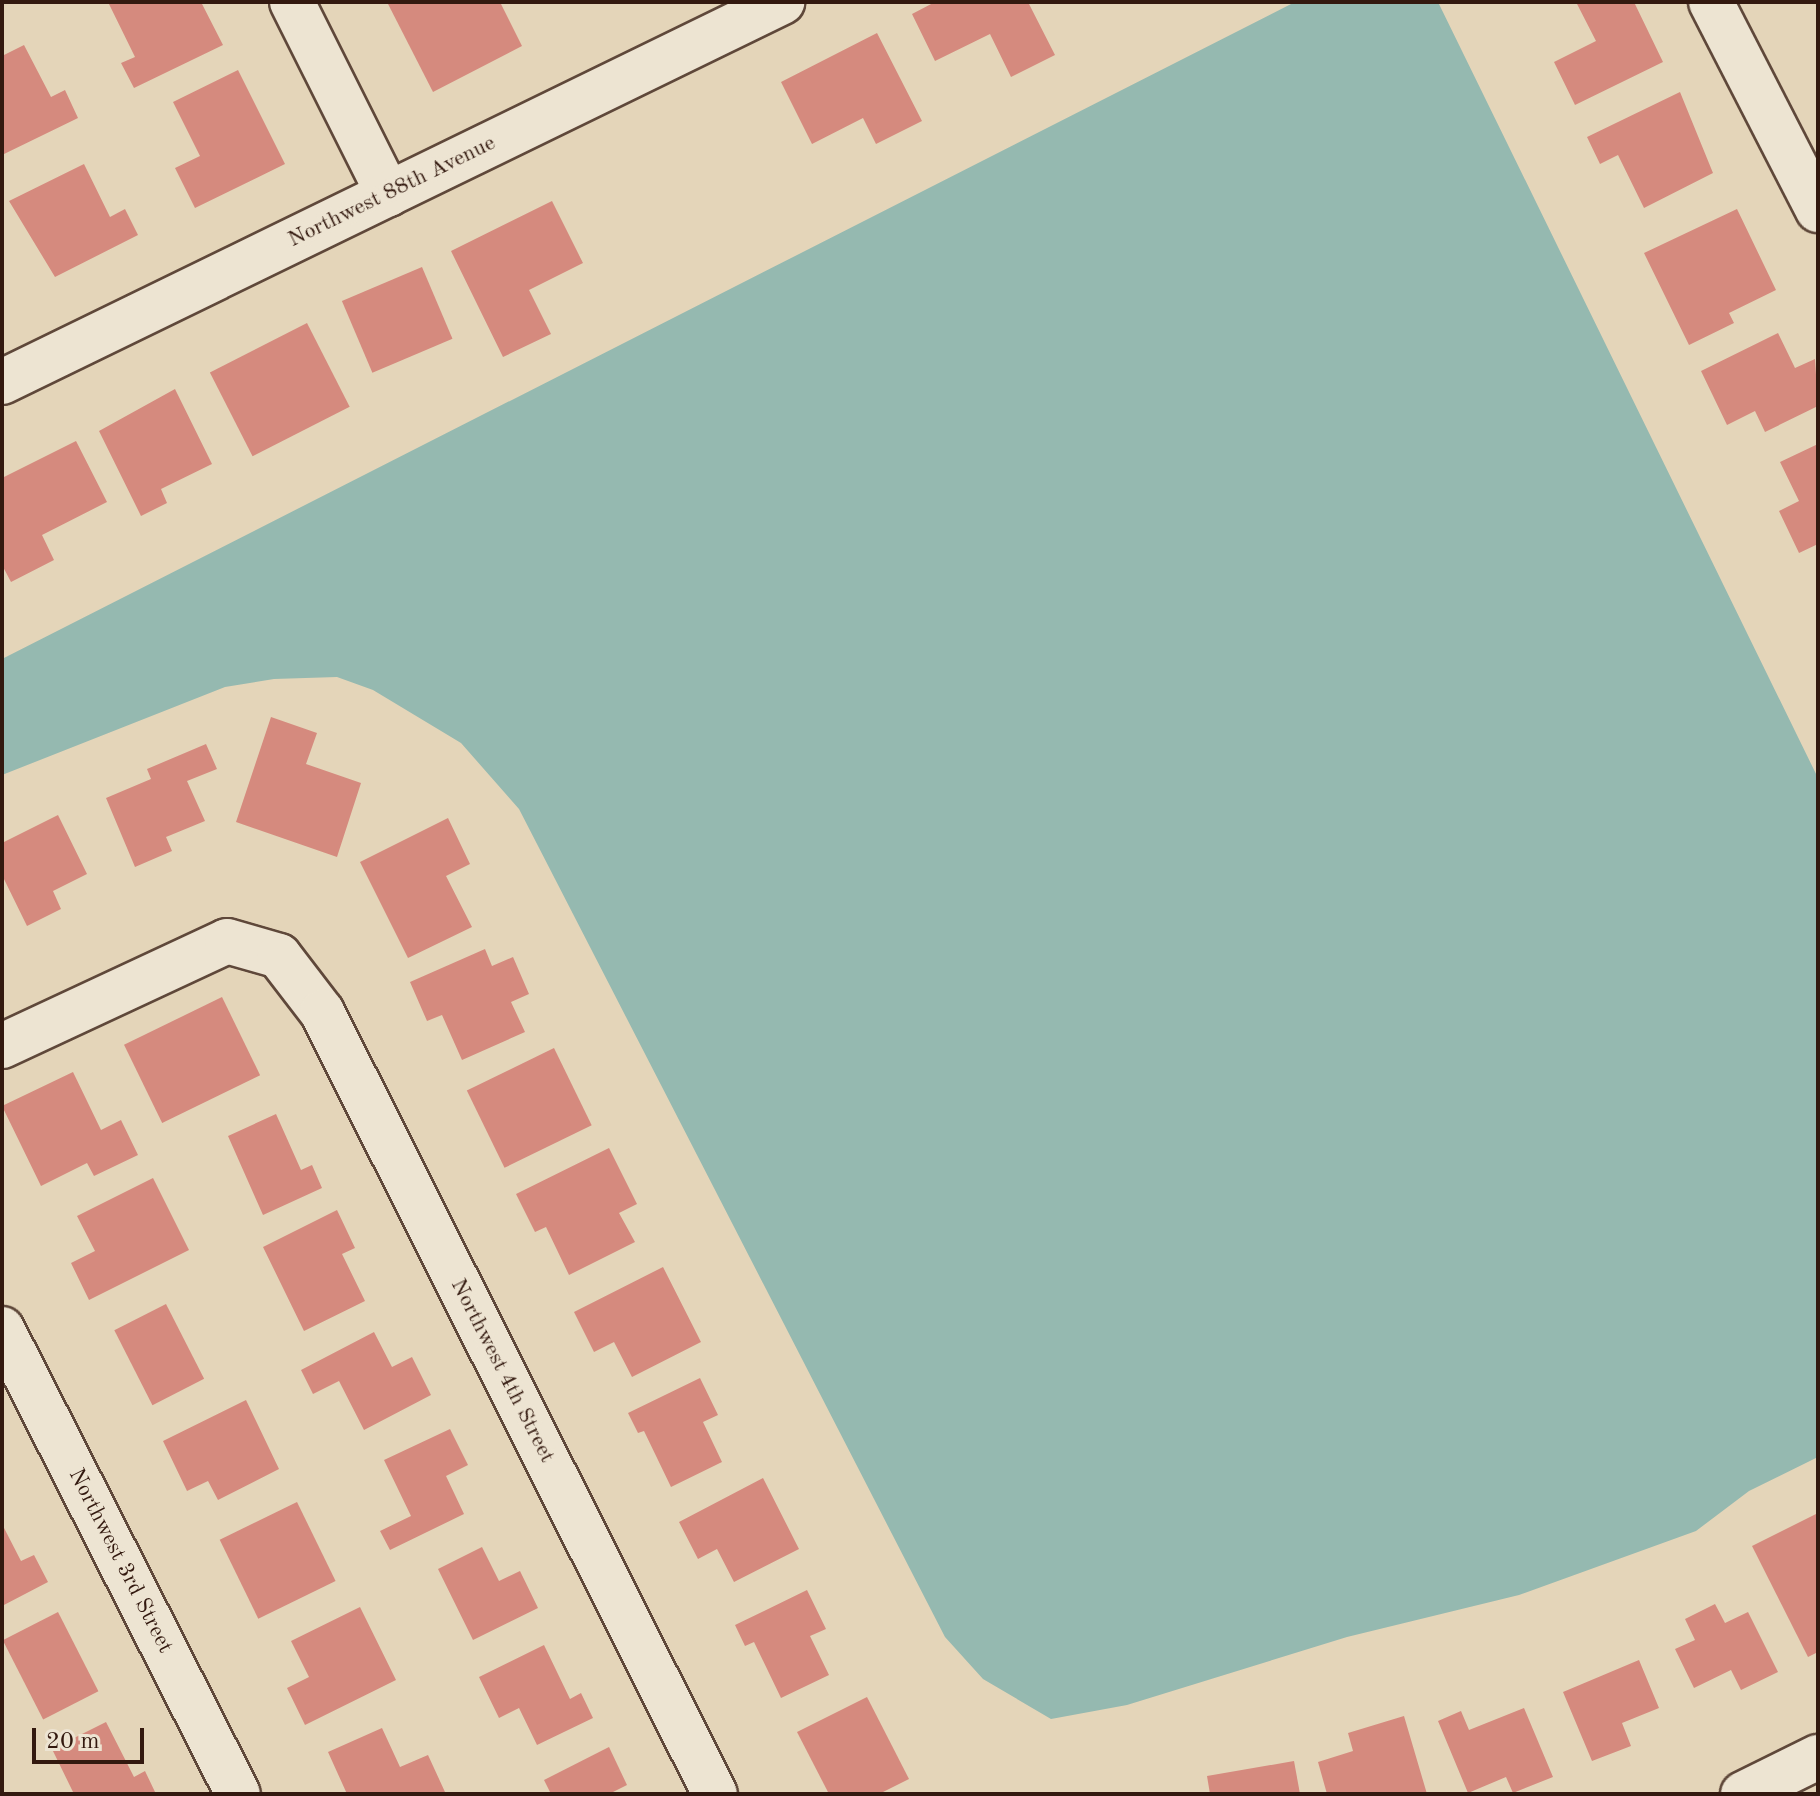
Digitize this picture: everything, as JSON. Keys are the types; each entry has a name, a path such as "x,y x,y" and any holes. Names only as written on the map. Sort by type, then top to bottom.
{"street":[{"path":"292,2 388,194"},
{"path":"1711,2 1818,210"},
{"name":"Northwest 88th Avenue","path":"4,377 388,194 766,6"},
{"name":"Northwest 4th Street","path":"2,1046 227,941 279,956 322,1012 715,1794"},
{"name":"Northwest 3rd Street","path":"2,1329 238,1794"},
{"path":"1743,1794 1818,1757"}],"water":[{"path":"1295,2 1438,2 1818,778 1818,1457 1749,1491 1696,1531 1519,1595 1347,1637 1127,1705 1051,1719 983,1679 945,1637 519,809 461,743 373,690 337,677 274,679 225,687 2,775 2,659"}],"building":[{"path":"108,2 201,2 223,45 134,88 121,63 135,57"},
{"path":"387,2 500,2 522,46 433,92"},
{"path":"935,2 1028,2 1055,55 1011,77 990,34 935,61 912,14"},
{"path":"1576,2 1634,2 1663,62 1575,105 1554,62 1596,41"},
{"path":"877,33 922,121 876,144 863,118 812,144 781,82"},
{"path":"24,45 51,97 65,90 78,118 2,155 2,56"},
{"path":"238,70 285,164 195,208 175,168 200,156 173,102"},
{"path":"1680,92 1713,173 1644,208 1618,155 1600,164 1587,137"},
{"path":"84,164 110,217 125,209 138,235 55,277 9,201"},
{"path":"552,201 583,263 529,290 551,334 503,357 451,251"},
{"path":"1737,209 1776,290 1729,313 1734,323 1689,345 1644,253"},
{"path":"422,267 452,339 372,373 342,301"},
{"path":"307,323 350,407 253,456 210,372"},
{"path":"1778,333 1795,368 1815,359 1818,406 1765,432 1755,411 1727,425 1701,371"},
{"path":"175,389 212,464 161,489 167,503 141,516 99,431"},
{"path":"76,441 107,502 42,535 54,560 11,582 2,565 2,478"},
{"path":"1818,444 1818,544 1799,553 1779,511 1799,501 1780,462"},
{"path":"271,717 317,733 306,764 361,783 337,857 236,822"},
{"path":"206,744 217,769 187,781 205,821 166,837 172,851 135,867 106,798 151,779 147,769"},
{"path":"58,815 87,874 53,891 61,909 27,926 2,875 2,843"},
{"path":"448,818 470,864 446,876 472,927 408,958 360,862"},
{"path":"485,949 492,966 513,957 529,994 511,1002 525,1032 462,1060 442,1015 427,1021 410,982"},
{"path":"222,997 260,1075 162,1123 124,1045"},
{"path":"554,1048 592,1125 505,1168 467,1091"},
{"path":"73,1072 101,1130 121,1120 138,1155 94,1176 87,1163 41,1186 2,1106"},
{"path":"276,1114 301,1170 312,1165 322,1188 263,1215 228,1136"},
{"path":"609,1148 637,1204 619,1213 635,1242 569,1275 546,1227 535,1232 516,1194"},
{"path":"153,1178 189,1250 89,1300 71,1263 95,1251 77,1216"},
{"path":"337,1210 355,1248 342,1254 365,1301 304,1331 263,1247"},
{"path":"663,1267 701,1342 632,1377 614,1342 594,1352 574,1312"},
{"path":"166,1304 204,1379 152,1405 114,1330"},
{"path":"374,1332 392,1367 412,1357 431,1395 364,1430 339,1381 313,1394 301,1370"},
{"path":"700,1378 718,1415 703,1422 722,1462 671,1487 644,1431 638,1433 628,1413"},
{"path":"246,1400 279,1469 218,1500 208,1481 187,1491 163,1441"},
{"path":"450,1429 468,1465 446,1476 464,1514 390,1550 380,1531 411,1516 384,1460"},
{"path":"763,1478 799,1549 734,1582 717,1549 698,1559 679,1522"},
{"path":"297,1502 336,1581 258,1619 220,1540"},
{"path":"1818,1513 1818,1652 1808,1657 1752,1546"},
{"path":"2,1524 21,1561 34,1555 48,1582 2,1606"},
{"path":"482,1547 499,1581 520,1571 538,1608 473,1640 438,1569"},
{"path":"807,1590 826,1629 810,1636 829,1675 781,1698 754,1642 745,1646 735,1625"},
{"path":"1715,1604 1725,1623 1748,1612 1778,1672 1741,1690 1731,1670 1694,1688 1675,1649 1695,1640 1685,1619"},
{"path":"360,1607 396,1680 305,1725 287,1688 309,1677 291,1641"},
{"path":"58,1612 98,1691 43,1719 3,1640"},
{"path":"544,1645 570,1699 581,1693 593,1718 537,1745 519,1708 499,1718 479,1677"},
{"path":"1639,1660 1659,1708 1622,1723 1631,1746 1592,1761 1563,1692"},
{"path":"867,1697 909,1779 879,1794 829,1794 797,1732"},
{"path":"1524,1708 1553,1777 1513,1793 1506,1777 1468,1793 1438,1721 1461,1711 1469,1730"},
{"path":"1404,1716 1427,1794 1327,1794 1318,1762 1353,1751 1348,1733"},
{"path":"106,1722 134,1777 145,1771 156,1794 74,1794 52,1749"},
{"path":"382,1728 400,1767 428,1755 445,1792 347,1794 328,1752"},
{"path":"609,1747 627,1785 609,1794 551,1794 544,1780"},
{"path":"1294,1761 1300,1794 1210,1794 1207,1776"}]}
